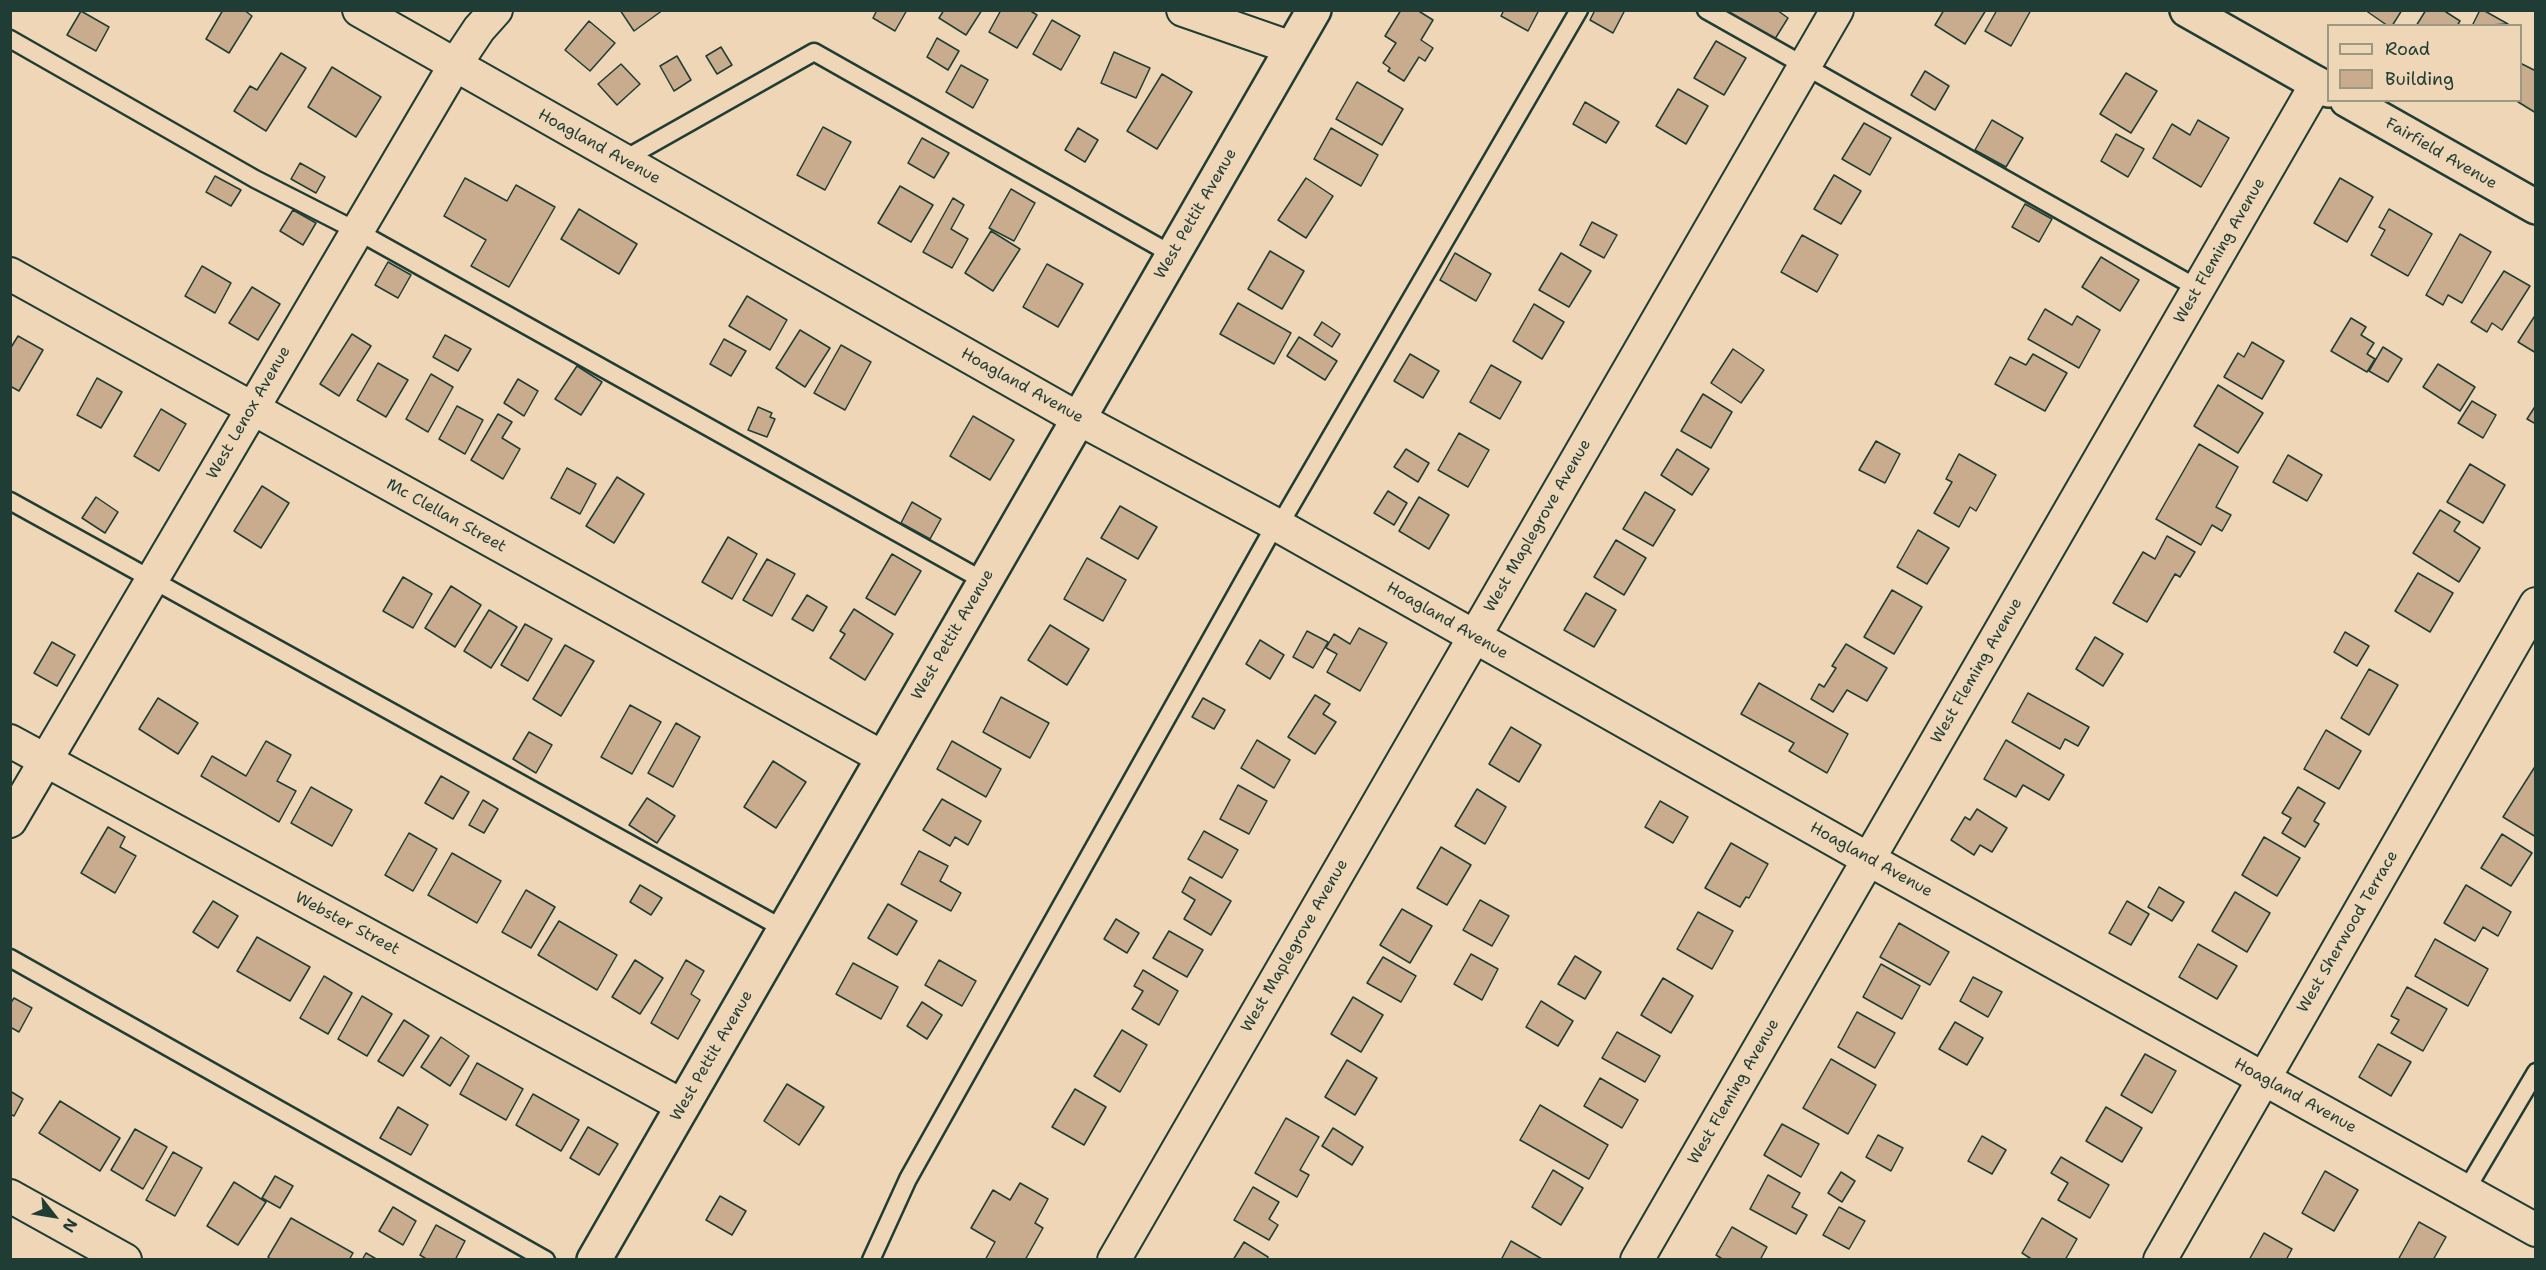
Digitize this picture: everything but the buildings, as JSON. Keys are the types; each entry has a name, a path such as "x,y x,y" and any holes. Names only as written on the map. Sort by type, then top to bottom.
{"street":[{"name":"Hoagland Avenue","path":"360,10 1079,419 1279,526 1868,859 2535,1230"},
{"name":"West Lenox Avenue","path":"10,821 455,65 479,29 496,10"},
{"path":"1183,10 1292,48"},
{"name":"West Pettit Avenue","path":"594,1260 1314,10"},
{"name":"West Maplegrove Avenue","path":"1114,1260 1837,10"},
{"path":"2187,10 2323,87"},
{"name":"West Fleming Avenue","path":"1637,1260 2199,289 2323,87"},
{"name":"Fairfield Avenue","path":"2351,102 2535,207"},
{"name":"Mc Clellan Street","path":"10,274 882,757"},
{"name":"West Sherwood Terrace","path":"2160,1260 2535,604"},
{"name":"Webster Street","path":"10,741 683,1106"},
{"path":"10,1196 125,1260"}],"lane":[{"path":"871,1260 908,1179 1275,529 1274,527 1279,526 1579,10"},
{"path":"1706,10 2199,289"},
{"path":"10,39 255,178 357,231 984,581"},
{"path":"623,160 814,52 1173,255"},
{"path":"10,501 784,929"},
{"path":"10,958 546,1260"},
{"path":"2465,1192 2535,1072"}]}
